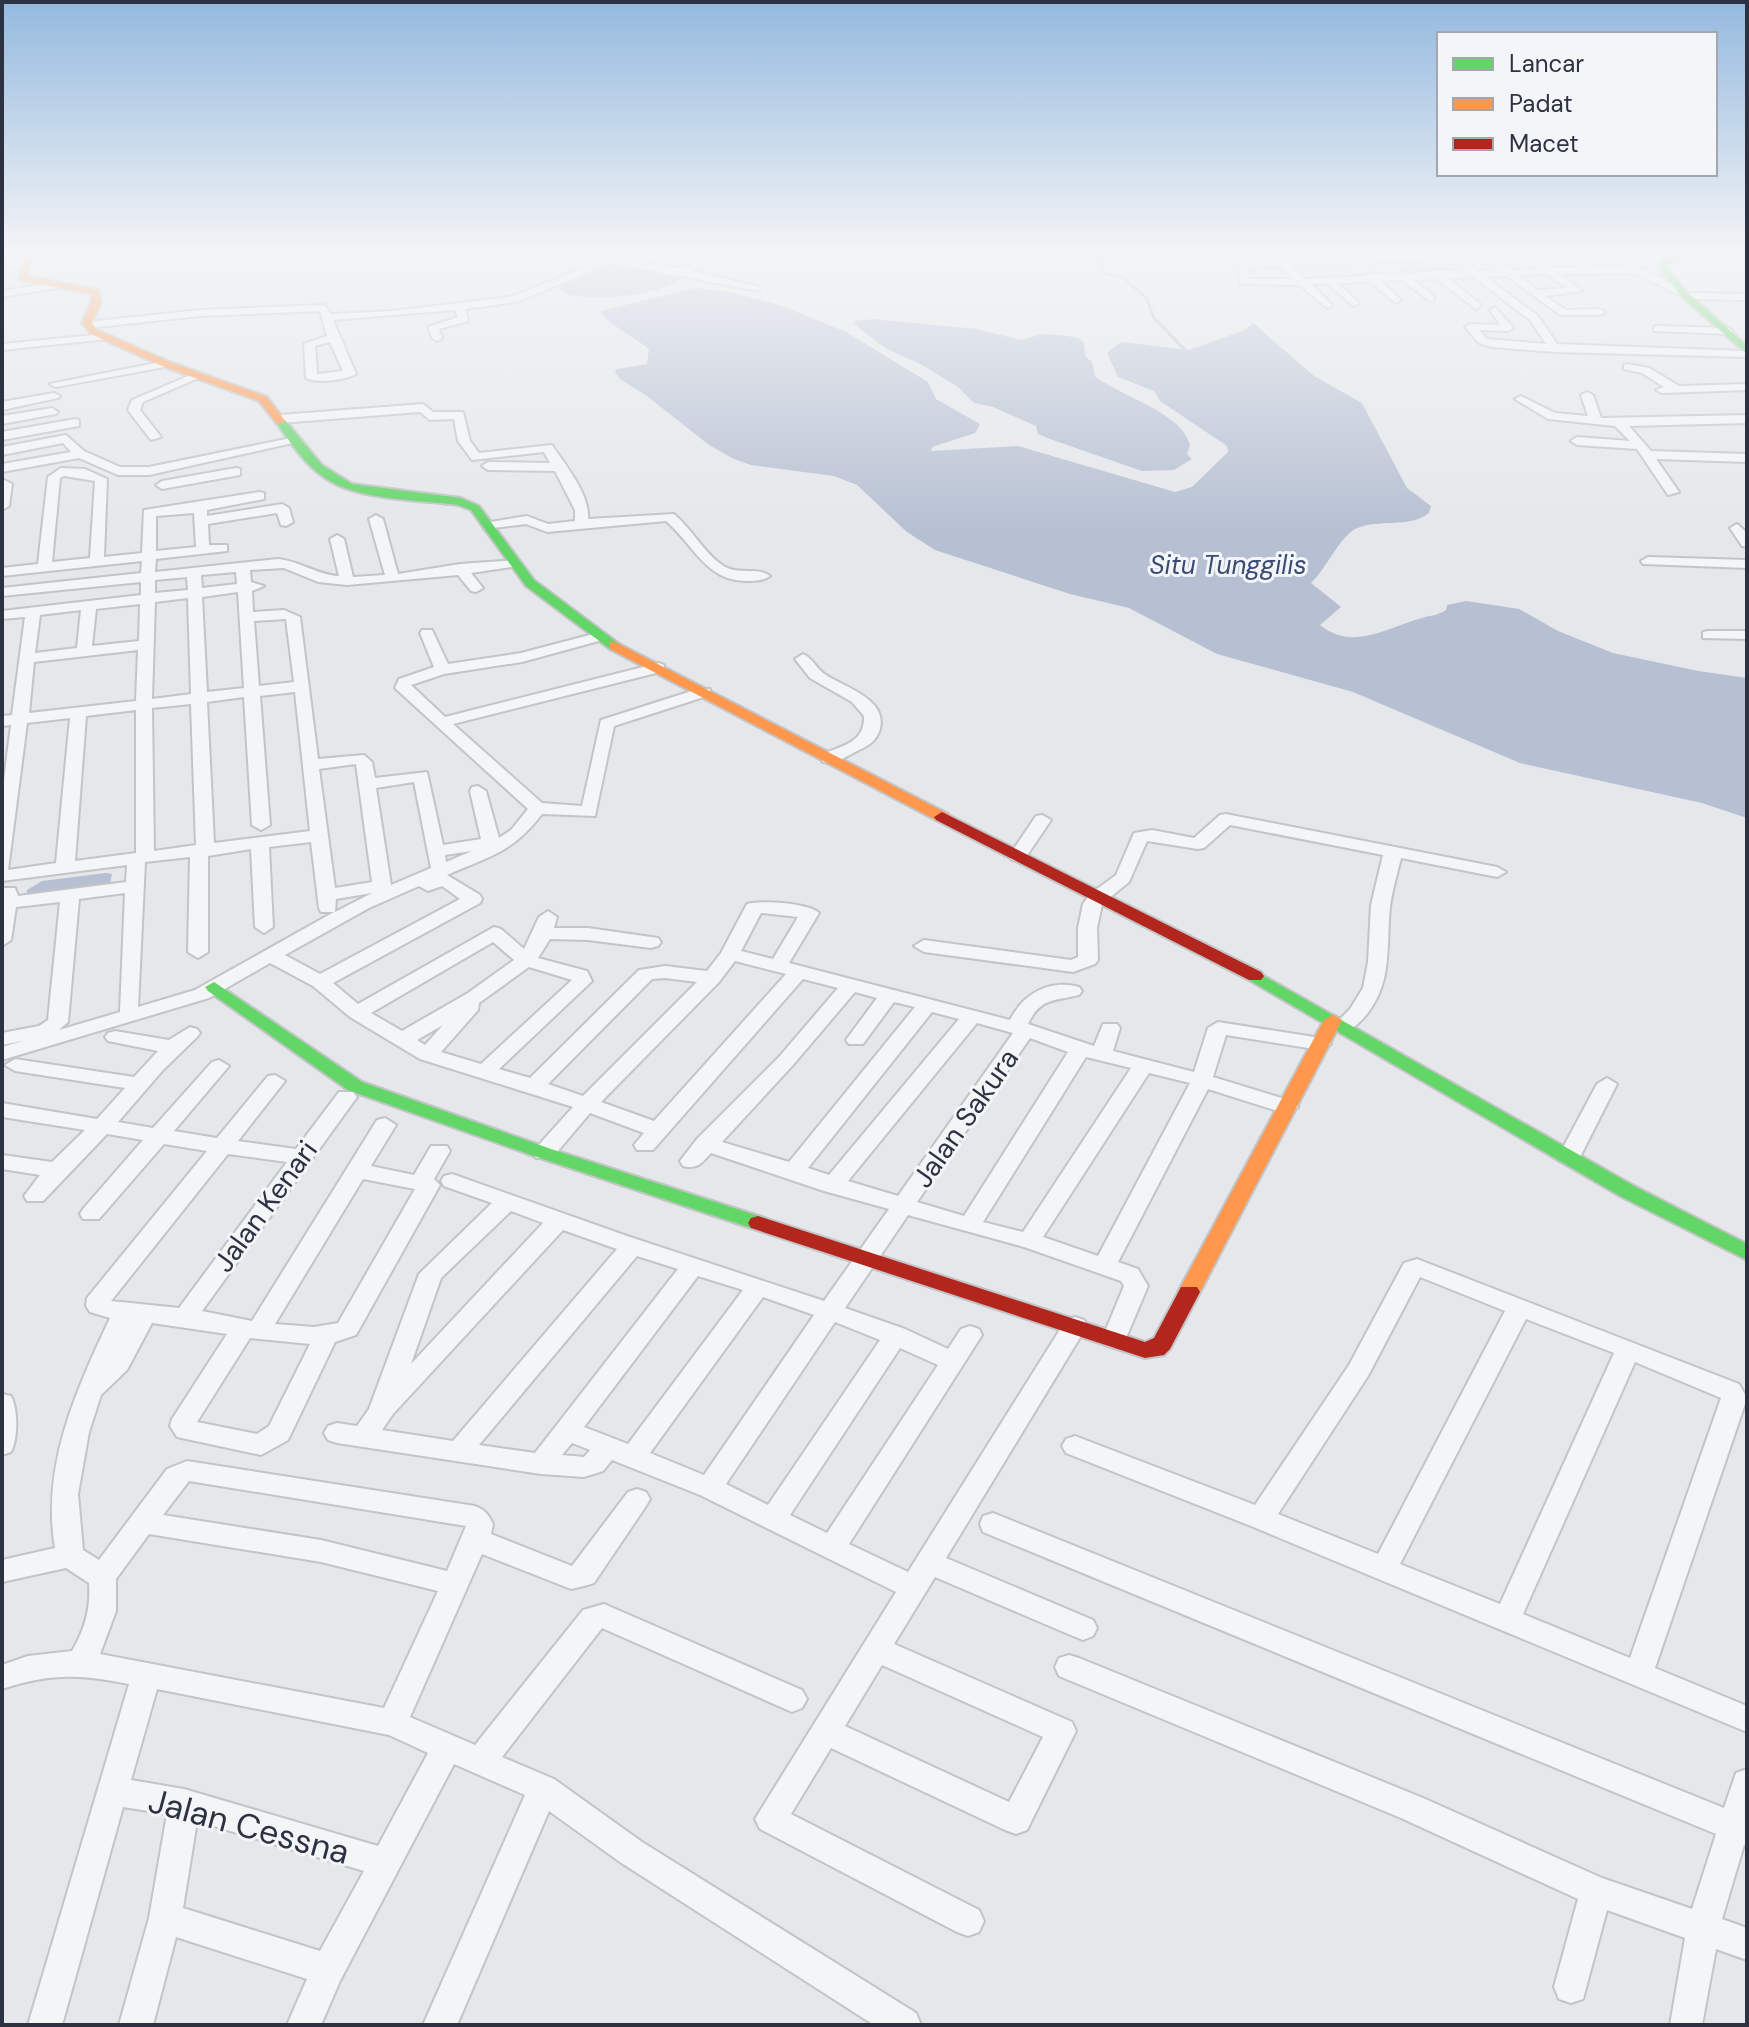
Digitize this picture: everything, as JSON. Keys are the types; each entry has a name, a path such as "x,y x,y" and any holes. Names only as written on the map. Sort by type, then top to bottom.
{"street":[{"path":"2,347 57,342"},
{"path":"115,342 263,399 321,473 335,481 349,487 461,502 475,508 530,583 601,636 829,758 1257,977 1688,1225 1747,1253"},
{"path":"319,342 309,344 312,378 350,374 335,342"},
{"path":"1485,342 1555,349 1747,352"},
{"path":"1550,342 1555,349"},
{"path":"2,420 52,399 166,364"},
{"path":"1628,367 1647,371 1677,390"},
{"path":"155,437 134,410 138,400 197,376"},
{"path":"1662,390 1747,387"},
{"path":"1587,395 1596,421"},
{"path":"2,406 52,399"},
{"path":"49,427 52,399"},
{"path":"1521,399 1552,416 1596,421 1747,419"},
{"path":"280,419 421,408 430,416 458,414 464,441 486,466 561,467"},
{"path":"2,436 75,423"},
{"path":"1619,423 1644,451 1673,492"},
{"path":"2,451 66,439 80,454 118,471 149,471 296,441"},
{"path":"1577,441 1644,451 1747,458"},
{"path":"476,457 545,447 561,467 582,510 581,524"},
{"path":"2,468 80,454"},
{"path":"149,471 178,504"},
{"path":"44,568 54,477 61,472 85,473 101,479 97,562"},
{"path":"162,485 236,472"},
{"path":"2,483 6,484 2,506"},
{"path":"200,515 259,496"},
{"path":"128,1009 135,886 141,858 149,513 200,515 282,508 286,522"},
{"path":"200,515 203,550"},
{"path":"489,526 527,520 547,528 669,517 723,573 739,579 763,576"},
{"path":"376,519 392,577"},
{"path":"1737,528 1747,543"},
{"path":"337,539 347,581"},
{"path":"2,572 222,548"},
{"path":"1648,561 1747,564"},
{"path":"2,592 298,562 318,578 347,581 514,563"},
{"path":"243,567 251,586 247,617 264,927"},
{"path":"460,568 476,588"},
{"path":"194,572 202,852 198,952"},
{"path":"2,615 251,586"},
{"path":"84,652 89,606"},
{"path":"2,940 8,903 5,872 11,720 29,658 33,611"},
{"path":"247,617 284,614 293,617 310,765 321,835 328,903 382,886 362,759 310,765"},
{"path":"427,633 442,667 440,670"},
{"path":"1708,635 1747,635"},
{"path":"601,636 522,657 440,670 402,685 537,808 589,812 607,723 704,692"},
{"path":"29,658 147,644"},
{"path":"803,659 816,676 858,698 871,715 872,725 866,741 829,758"},
{"path":"443,722 659,668"},
{"path":"11,720 302,686"},
{"path":"65,868 78,712"},
{"path":"367,784 421,776 436,858 491,843 478,791"},
{"path":"277,958 373,899 499,846 517,834 537,808"},
{"path":"924,946 1073,966 1082,964 1088,960 1088,922 1098,897 1120,881 1132,863 1140,837 1152,835 1198,844 1226,819 1497,872"},
{"path":"1018,856 1042,820"},
{"path":"5,872 202,852 260,834 321,835"},
{"path":"214,987 355,1086 544,1153 1145,1350 1156,1349 1162,1343 1321,1044 1338,1023 1366,1006 1378,971 1380,909 1393,852"},
{"path":"8,1060 171,1005 440,880 473,896 320,982"},
{"path":"8,903 135,886"},
{"path":"2,1039 45,1031 58,1022 70,895"},
{"path":"277,958 320,982 357,1013 427,1055 534,1086 586,1105 652,1137 789,969 811,916 808,912 754,908 730,954 712,978 586,1105 544,1153"},
{"path":"402,1040 487,988 525,960 535,950 546,925 651,942"},
{"path":"357,1013 490,935 497,934 525,960 580,975 582,981 483,1073"},
{"path":"730,954 1021,1029 1142,1067 1202,1080 1287,1107"},
{"path":"534,1086 646,974 665,972 712,978"},
{"path":"851,985 786,1061 698,1152 793,1172 832,1186 1029,1241 1130,1275 1136,1286 1114,1339"},
{"path":"427,1055 487,988"},
{"name":"Jalan Sakura","path":"709,1488 1021,1029 1034,998 1049,991 1072,991"},
{"path":"856,1040 889,995"},
{"path":"793,1172 927,1005"},
{"path":"832,1186 972,1016"},
{"path":"969,1226 1110,1028"},
{"path":"1104,1266 1202,1080 1218,1028 1321,1044"},
{"path":"35,1196 55,1170 103,1125 181,1040 115,1037"},
{"path":"8,1060 140,1084"},
{"path":"91,1214 219,1066"},
{"path":"1029,1241 1142,1067"},
{"path":"275,1081 97,1301 102,1308 134,1314 185,1317 251,1330 326,1336 347,1329 429,1185 357,1170"},
{"path":"1569,1157 1607,1084"},
{"name":"Jalan Kenari","path":"185,1317 346,1097"},
{"path":"2,1110 301,1157"},
{"path":"326,1336 279,1433 271,1441 261,1445 186,1430 183,1426 185,1419 251,1330 385,1125"},
{"path":"421,1182 439,1151"},
{"path":"2,1162 55,1170"},
{"path":"452,1181 558,1221 832,1310 952,1361"},
{"path":"381,1412 431,1274 508,1201"},
{"path":"365,1435 381,1412 558,1221"},
{"path":"460,1450 633,1245"},
{"path":"541,1464 694,1265"},
{"path":"1261,1518 1359,1370 1412,1269 1417,1267 1428,1268 1722,1386 1734,1398 1639,1674"},
{"path":"633,1457 759,1286"},
{"path":"1384,1569 1520,1306"},
{"path":"102,1577 70,1556 63,1530 63,1506 84,1402 118,1364 134,1314"},
{"path":"968,1921 771,1819 1075,1326"},
{"path":"772,1520 896,1335"},
{"path":"832,1548 970,1335"},
{"path":"1507,1619 1628,1349"},
{"path":"2,1403 2,1445"},
{"path":"568,1431 709,1488 913,1587"},
{"path":"337,1433 541,1464 584,1467 594,1464 607,1447"},
{"path":"1075,1446 1261,1518 1747,1719"},
{"path":"81,1662 95,1637 105,1609 102,1577 176,1476 187,1471 475,1517 480,1524 475,1539 392,1723"},
{"path":"475,1539 571,1578 578,1578 584,1575 637,1499"},
{"path":"142,1522 321,1551 455,1584"},
{"path":"993,1524 1740,1830"},
{"path":"2,1571 70,1556"},
{"path":"929,1563 1083,1628"},
{"path":"481,1760 593,1618 604,1616 792,1699"},
{"path":"825,1731 1016,1820 1061,1731 875,1649"},
{"path":"2,1677 28,1668 81,1662 392,1723 543,1789 631,1852 904,2025"},
{"path":"1069,1667 1412,1808 1596,1891 1747,1944"},
{"path":"45,2025 146,1675"},
{"path":"304,2025 328,1970 447,1747"},
{"path":"1686,2024 1703,1927 1740,1830 1747,1783"},
{"path":"440,2025 543,1789"},
{"name":"Jalan Cessna","path":"111,1791 184,1803 387,1863"},
{"path":"136,2025 165,1918 184,1803"},
{"path":"1571,1987 1596,1891"},
{"path":"165,1918 328,1970"}],"water":[{"name":"Situ Tunggilis","path":"638,342 862,342 928,382 936,399 980,424 975,433 932,447 931,451 1018,446 1175,492 1192,487 1228,452 1227,446 1160,401 1154,391 1118,377 1107,353 1121,342 1189,350 1213,342 1274,342 1314,376 1362,403 1407,488 1431,506 1429,513 1421,518 1364,526 1343,539 1311,583 1341,607 1320,625 1345,637 1371,635 1440,613 1446,610 1447,605 1466,601 1519,609 1558,631 1613,653 1747,678 1747,818 1702,803 1520,763 1353,692 1217,654 1129,608 1070,594 935,550 907,532 857,485 834,476 751,465 709,445 647,396 620,379 615,372 617,369 647,364 649,349"},
{"name":"Situ Tunggilis","path":"877,342 1083,342 1085,356 1092,362 1095,376 1175,423 1190,445 1187,454 1192,459 1174,470 1142,471 1047,438 1038,434 1036,426 993,407 974,403 958,387 924,366"},
{"path":"112,874 110,883 26,897 27,890 42,881"}],"waterway":[{"path":"1177,342 1185,350"}],"traffic: fast":[{"path":"1737,342 1747,351"},
{"path":"281,422 318,467 349,487 461,502 475,508 530,583 615,646"},
{"path":"1255,976 1627,1191 1747,1253"},
{"path":"214,987 355,1086 544,1153 758,1223"}],"traffic: slow":[{"path":"116,342 166,364 263,399 281,422"},
{"path":"615,646 942,817"},
{"path":"1189,1292 1333,1020"}],"traffic: jam":[{"path":"942,817 1255,976"},
{"path":"758,1223 1145,1350 1156,1349 1162,1343 1189,1292"}]}
